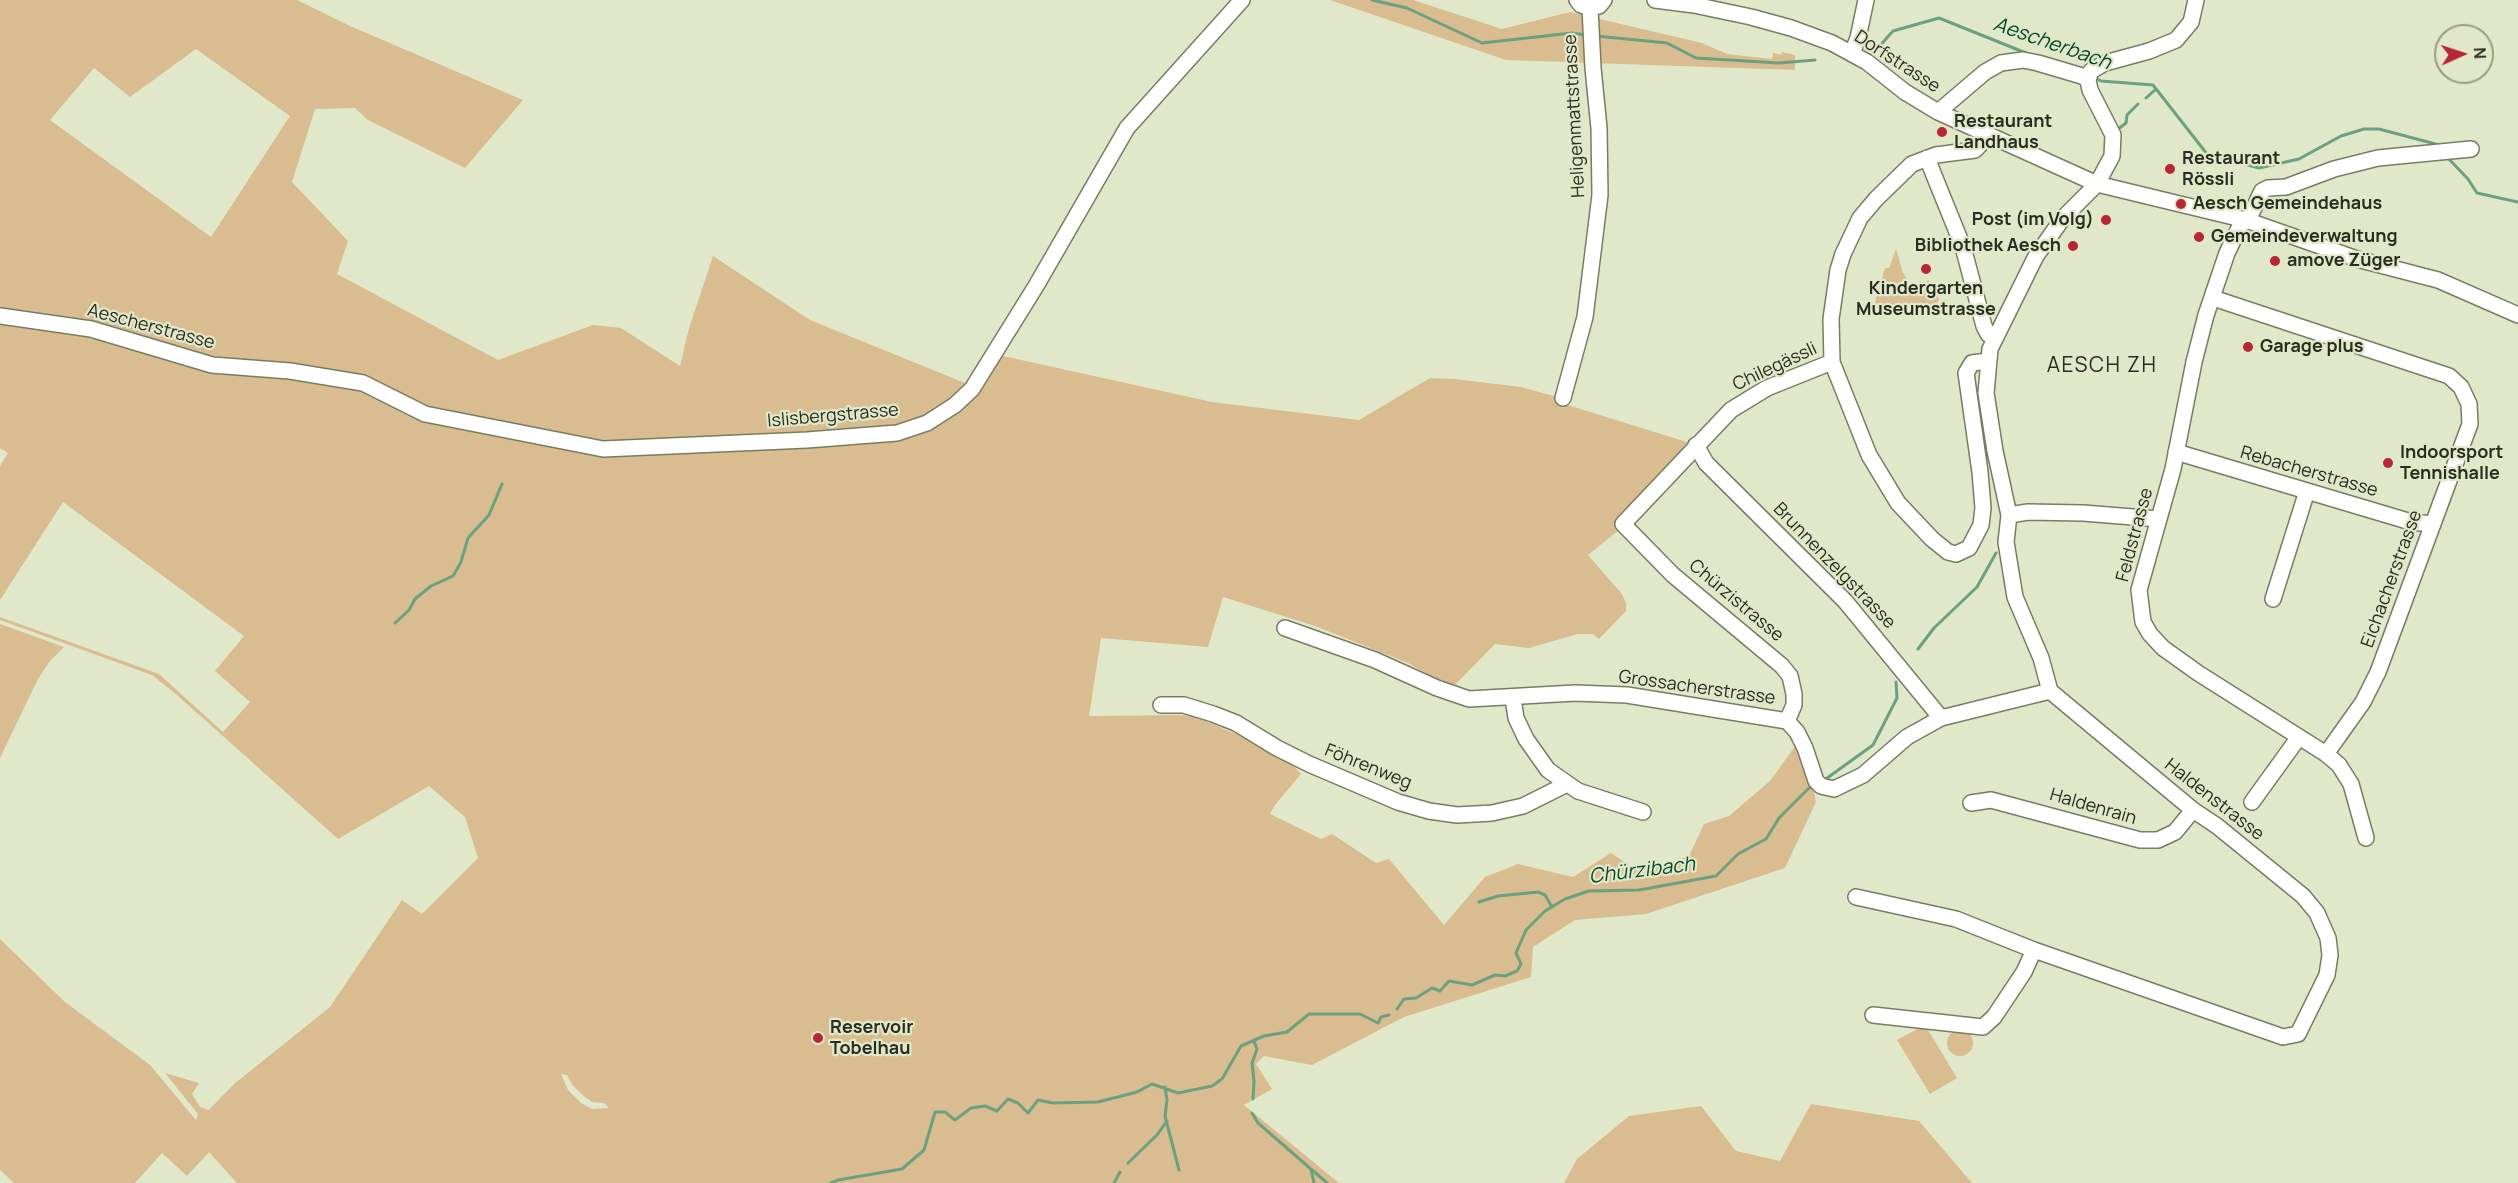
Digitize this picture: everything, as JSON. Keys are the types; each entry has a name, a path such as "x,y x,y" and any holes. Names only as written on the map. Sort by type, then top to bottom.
{"street":[{"name":"Islisbergstrasse","path":"363,383 425,414 603,449 807,440 897,433 927,423 955,405 972,389 1036,285 1127,128 1242,0"},
{"path":"1577,0 1581,5 1590,9 1599,6 1604,0"},
{"name":"Dorfstrasse","path":"1655,0 1700,6 1771,22 1816,37 1852,53 1905,92 1938,112 1984,135 2097,184 2246,220 2357,259 2438,280 2518,315"},
{"path":"1852,53 1858,38 1866,0"},
{"path":"1938,112 1985,72 2001,63 2023,60 2082,76 2090,76 2105,63 2149,51 2176,40 2191,22 2196,0"},
{"name":"Heligenmattstrasse","path":"1563,399 1585,316 1600,195 1599,128 1590,33 1590,9"},
{"path":"2050,691 2041,658 2015,597 2006,542 2009,515 1995,451 1986,393 1987,361 1994,338 2036,256 2063,218 2097,184 2112,156 2114,144 2108,123 2090,90 2090,76"},
{"name":"Chilegässli","path":"1623,524 1731,410 1767,388 1832,362 1831,319 1836,284 1841,260 1860,218 1905,170 1927,158 1975,150 1984,135"},
{"name":"Feldstrasse","path":"2366,838 2351,784 2339,765 2326,754 2198,674 2163,648 2143,622 2139,590 2176,452 2194,362 2213,298 2240,226 2250,216 2262,191 2268,188 2286,187 2360,162 2471,149"},
{"path":"1927,158 1963,248 1984,326 1988,334 1994,338"},
{"name":"Eichacherstrasse","path":"2213,298 2439,372 2456,381 2469,404 2470,424 2378,672 2363,702 2326,754"},
{"name":"Aescherstrasse","path":"0,316 91,329 212,365 290,371 363,383"},
{"path":"1832,362 1869,455 1898,503 1932,539 1948,552 1956,554 1970,548 1981,525 1983,508 1980,472 1966,373 1972,363 1987,361"},
{"name":"Brunnenzelgstrasse","path":"1696,445 1706,463 1845,601 1941,718"},
{"name":"Rebacherstrasse","path":"2176,452 2411,522 2433,524"},
{"path":"2273,598 2307,491"},
{"path":"2009,515 2028,512 2083,513 2158,519"},
{"name":"Chürzistrasse","path":"1623,524 1673,574 1786,670 1790,676 1794,694 1794,705 1787,721"},
{"name":"Grossacherstrasse","path":"1285,628 1375,660 1437,688 1469,699 1575,693 1627,695 1787,721 1797,732 1805,748 1818,784 1834,789 1863,775 1907,737 1941,718 2050,691"},
{"name":"Haldenstrasse","path":"1856,897 1956,919 2034,950 2275,1035 2292,1037 2298,1034 2327,975 2330,955 2323,925 2303,896 2217,826 2193,810 2050,691"},
{"path":"1513,698 1516,718 1526,739 1548,770 1567,784 1594,798 1643,812"},
{"name":"Föhrenweg","path":"1161,705 1184,705 1236,723 1277,748 1310,764 1398,802 1430,812 1457,815 1492,813 1522,806 1567,784"},
{"path":"2252,802 2299,737"},
{"name":"Haldenrain","path":"1971,803 1991,800 2140,840 2158,840 2175,832 2193,810"},
{"path":"1873,1016 1983,1026 1994,1017 2025,972 2034,950"}],"shaded area":[{"path":"0,0 297,0 350,26 523,100 465,168 368,120 355,108 315,109 292,182 348,241 337,274 498,360 593,325 621,328 680,366 689,328 713,256 810,320 965,383 972,388 994,354 1212,402 1359,420 1430,378 1455,379 1521,387 1557,397 1558,402 1690,443 1634,518 1588,555 1622,594 1626,603 1626,611 1599,639 1593,634 1578,634 1529,648 1495,644 1452,688 1408,663 1315,626 1223,597 1208,647 1101,638 1089,716 1191,715 1245,738 1291,763 1301,774 1270,814 1321,839 1332,834 1376,863 1389,859 1444,925 1485,877 1518,864 1573,877 1611,853 1641,873 1689,856 1704,824 1729,816 1770,781 1796,745 1809,764 1816,802 1785,868 1646,914 1575,920 1533,947 1531,977 1404,1017 1312,1065 1264,1056 1256,1064 1272,1089 1244,1105 1339,1183 237,1183 209,1152 187,1176 162,1153 135,1183 14,1183 0,1170 0,939 65,1002 150,1065 196,1120 198,1114 165,1073 199,1083 192,1094 200,1107 209,1110 234,1084 330,1007 402,900 422,914 478,858 465,817 429,786 338,839 152,675 0,620 0,617 159,674 223,732 250,702 215,671 244,636 63,502 0,600 0,466 8,453 0,448","holes":["196,49 290,116 211,237 50,120 94,68 130,97","561,1074 567,1075 573,1086 592,1102 604,1103 609,1108 592,1109 581,1103 568,1090"]},
{"path":"1330,0 1413,0 1502,29 1570,12 1702,43 1727,54 1772,59 1773,53 1781,55 1782,52 1795,55 1795,70 1506,60"},
{"path":"1896,249 1903,273 1913,289 1929,280 1939,299 1936,306 1874,306 1885,268 1889,268"},
{"path":"0,624 64,647 49,662 37,681 0,758"},
{"path":"1925,1025 1957,1078 1930,1094 1897,1040"},
{"path":"1960,1030 1970,1033 1973,1043 1970,1053 1960,1056 1950,1053 1947,1043 1950,1033"},
{"path":"1811,1104 1919,1121 1972,1183 1564,1183 1577,1159 1629,1116 1701,1106 1736,1151 1780,1161"}],"waterway":[{"name":"Aescherbach","path":"1372,0 1407,8 1482,43 1572,33 1586,35"},
{"name":"Aescherbach","path":"1877,49 1893,31 1939,18 2026,53"},
{"name":"Aescherbach","path":"1596,36 1667,43 1696,58 1779,63 1815,60"},
{"name":"Aescherbach","path":"2095,78 2101,81 2153,85 2207,154 2259,168 2299,159 2341,136 2364,129 2379,129 2443,146"},
{"name":"Chürzibach","path":"2146,98 2156,89"},
{"name":"Chürzibach","path":"2117,130 2126,123 2127,115 2138,104"},
{"name":"Aescherbach","path":"2447,157 2468,179 2477,193 2518,202"},
{"path":"395,623 409,610 415,599 431,586 453,576 461,562 468,538 489,515 502,484"},
{"name":"Chürzibach","path":"1918,649 1934,628 1977,587 1996,553"},
{"name":"Chürzibach","path":"1823,781 1873,745 1897,698 1896,682"},
{"name":"Chürzibach","path":"1397,1009 1404,999 1416,998 1432,988 1440,991 1449,981 1472,985 1495,975 1505,976 1517,971 1521,964 1516,953 1526,930 1545,911 1565,899 1589,891 1639,890 1716,876 1738,854 1766,839 1779,818 1808,789 1814,786"},
{"path":"1479,902 1498,896 1538,892 1545,895 1552,907"},
{"name":"Chürzibach","path":"831,1183 902,1169 924,1150 935,1112 945,1112 955,1120 971,1108 985,1106 997,1111 1008,1099 1018,1103 1028,1113 1038,1100 1053,1103 1098,1102 1137,1092 1152,1084 1178,1093 1212,1086 1222,1079 1241,1046 1264,1036 1287,1032 1309,1014 1360,1014 1378,1023 1381,1017 1389,1015"},
{"path":"1253,1099 1252,1063 1257,1049 1254,1041"},
{"path":"1165,1087 1167,1100 1165,1116 1179,1170"},
{"path":"1252,1113 1258,1123 1327,1183"},
{"path":"1128,1163 1157,1135 1167,1121"},
{"path":"1311,1170 1314,1183"},
{"path":"1114,1183 1120,1172"}],"place":[{"name":"Restaurant Landhaus","path":"1942,132"},
{"name":"Restaurant Rössli","path":"2170,169"},
{"name":"Aesch Gemeindehaus","path":"2181,204"},
{"name":"Post (im Volg)","path":"2106,220"},
{"name":"Gemeindeverwaltung","path":"2199,237"},
{"name":"Bibliothek Aesch","path":"2073,246"},
{"name":"amove Züger","path":"2275,261"},
{"name":"Kindergarten Museumstrasse","path":"1926,269"},
{"name":"Garage plus","path":"2248,347"},
{"name":"Indoorsport Tennishalle","path":"2388,463"},
{"name":"Reservoir Tobelhau","path":"818,1038"}],"district":[{"name":"AESCH ZH","path":"2102,366"}]}
